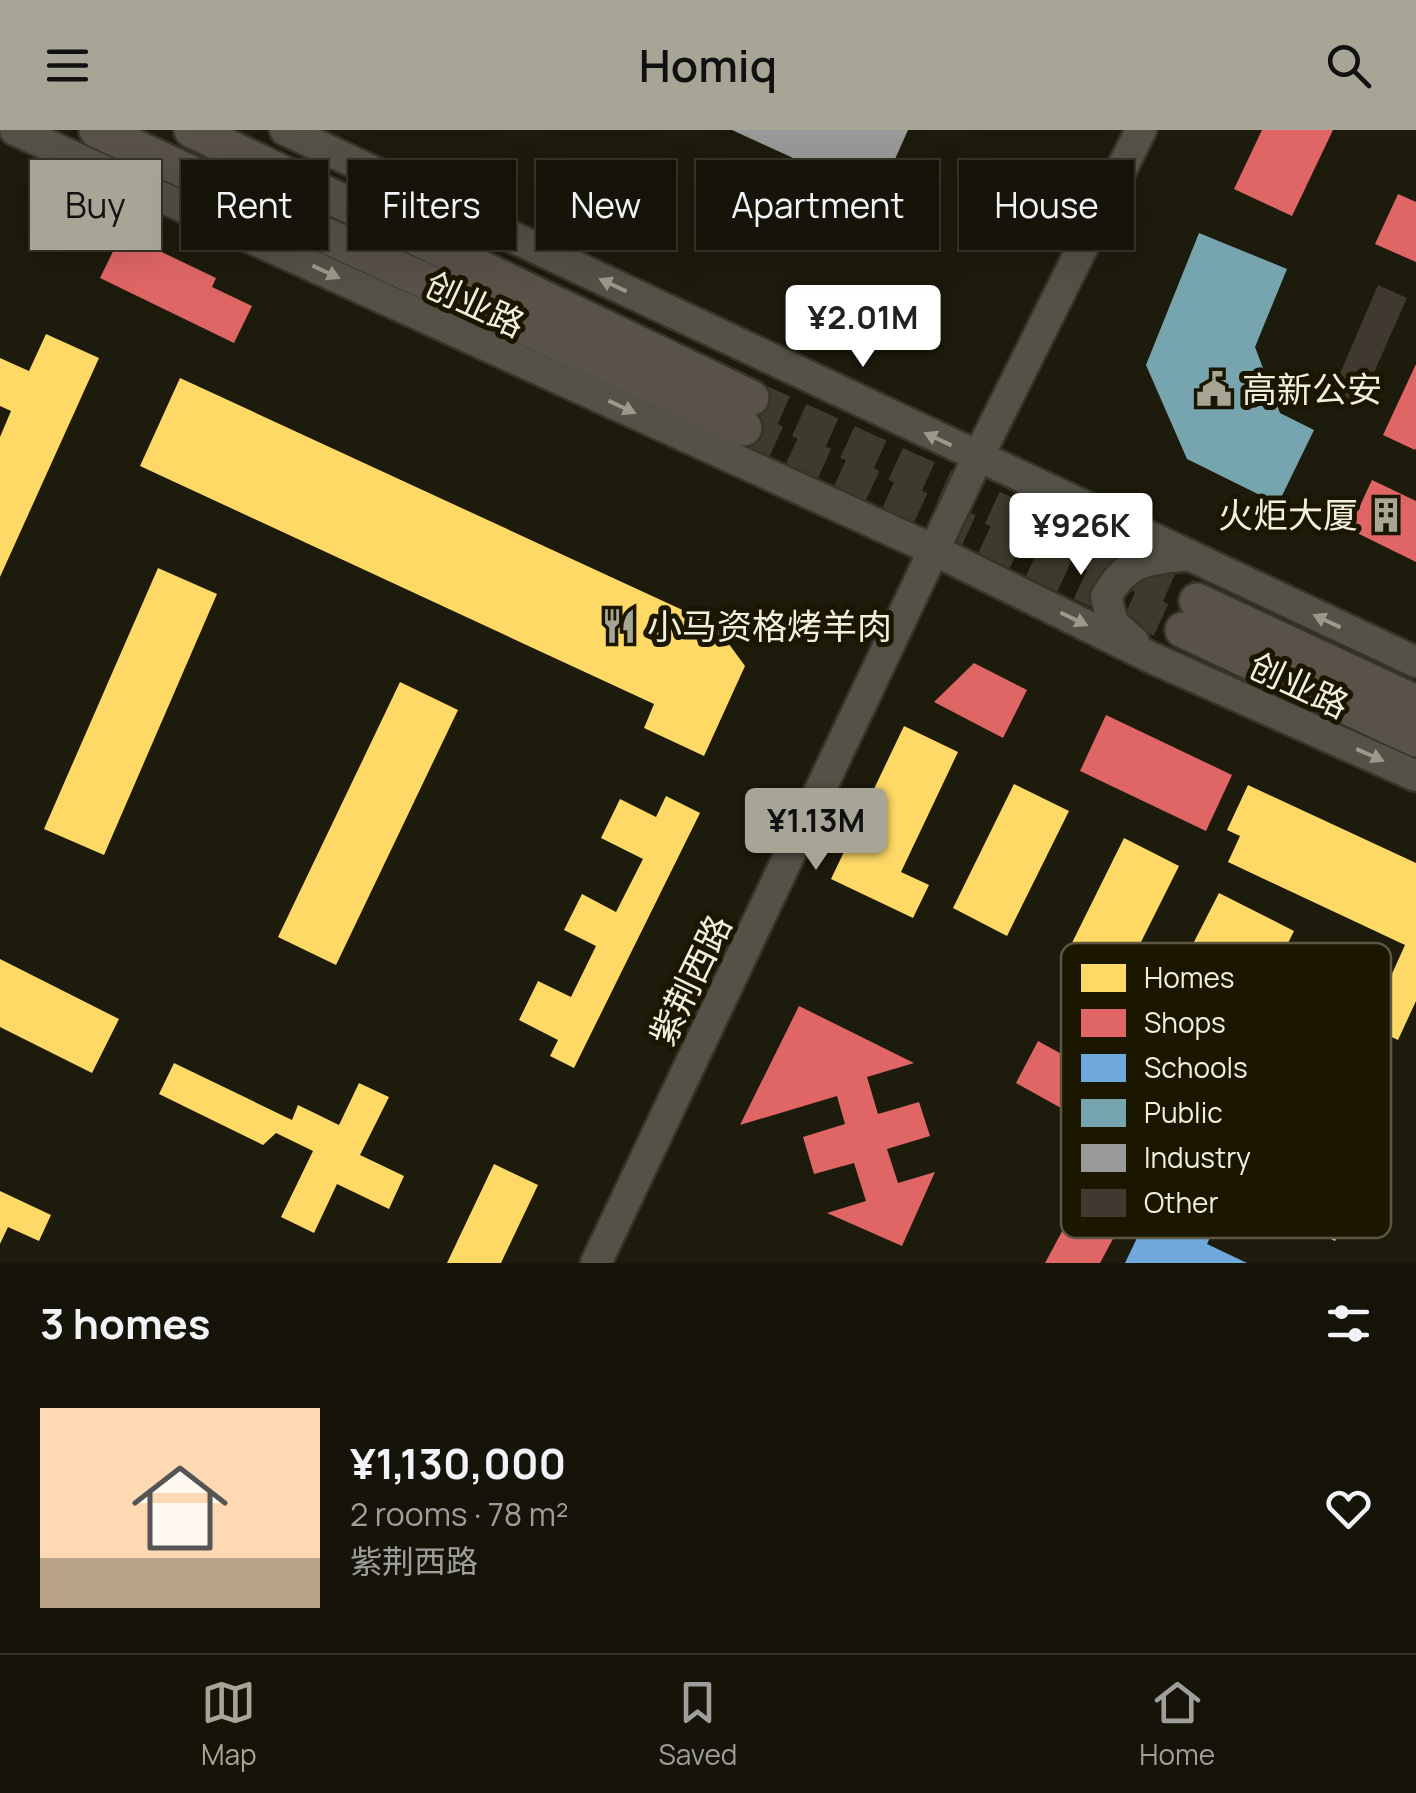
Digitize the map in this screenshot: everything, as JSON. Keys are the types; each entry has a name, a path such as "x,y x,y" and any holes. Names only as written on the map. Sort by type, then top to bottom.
{"main road":[{"name":"创业路","path":"97,130 748,413 192,130"},
{"name":"创业路","path":"1416,703 1190,616 1416,739"}],"street":[{"path":"14,130 936,550 1150,657 1416,776"},
{"path":"284,130 1416,662"},
{"name":"紫荆西路","path":"596,1263 978,457 1142,130"},
{"path":"1150,657 1113,623 1106,597 1116,578 1145,559 1186,556"}],"building: Homes":[{"path":"46,334 99,358 0,577 0,437 11,411 0,406 0,358 29,371"},
{"path":"180,378 715,625 745,666 704,756 644,728 654,704 140,466"},
{"path":"158,568 217,594 104,855 44,829"},
{"path":"400,682 458,710 336,965 278,937"},
{"path":"904,726 958,752 901,872 929,885 913,918 831,879"},
{"path":"1014,784 1069,811 1007,936 953,908"},
{"path":"1248,785 1416,863 1416,1001 1398,1040 1391,1037 1391,976 1405,945 1228,862 1240,836 1227,830"},
{"path":"666,796 700,813 574,1068 550,1056 558,1040 519,1020 538,981 571,997 596,946 564,930 582,894 616,912 643,859 601,838 620,799 656,817"},
{"path":"1124,838 1179,866 1140,943 1072,943"},
{"path":"1219,893 1294,931 1288,943 1193,943"},
{"path":"0,959 119,1019 92,1073 0,1027"},
{"path":"174,1063 292,1120 298,1105 339,1125 359,1083 389,1097 360,1155 404,1176 389,1209 337,1184 314,1233 281,1217 313,1151 276,1133 263,1145 159,1094"},
{"path":"494,1164 538,1185 501,1263 447,1263"},
{"path":"0,1191 51,1215 39,1241 8,1227 0,1244"}],"building: Shops":[{"path":"1262,130 1333,130 1292,216 1234,189"},
{"path":"1398,194 1416,202 1416,262 1375,244"},
{"path":"114,250 158,250 216,278 212,287 252,306 234,343 100,278"},
{"name":"火炬大厦","path":"1416,364 1416,448 1415,450 1383,435"},
{"name":"火炬大厦","path":"1372,480 1416,501 1416,562 1349,529"},
{"path":"974,663 1027,690 1003,738 934,702"},
{"path":"1106,715 1232,775 1206,831 1080,771"},
{"path":"799,1006 914,1063 867,1077 878,1114 919,1102 930,1136 887,1149 898,1183 935,1172 902,1246 827,1213 866,1201 854,1163 814,1174 803,1137 845,1124 837,1096 740,1125"},
{"path":"1038,1041 1061,1054 1061,1108 1016,1083"},
{"path":"1061,1233 1061,1238 1113,1238 1100,1263 1045,1263"}],"building: Schools":[{"path":"1137,1238 1210,1238 1207,1244 1247,1263 1125,1263"}],"building: Public":[{"name":"高新公安","path":"1199,233 1287,269 1255,347 1280,413 1314,430 1278,504 1187,459 1146,365"}],"building: Industry":[{"path":"732,130 908,130 895,160 797,160"}],"building: Other":[{"path":"1378,285 1407,298 1360,404 1332,392"}],"tunnel":[{"path":"751,398 1197,601"},
{"path":"744,428 1183,630"}],"place":[{"name":"高新公安","path":"1214,389"},
{"name":"火炬大厦","path":"1386,515"},
{"name":"小马资格烤羊肉","path":"619,626"}]}
